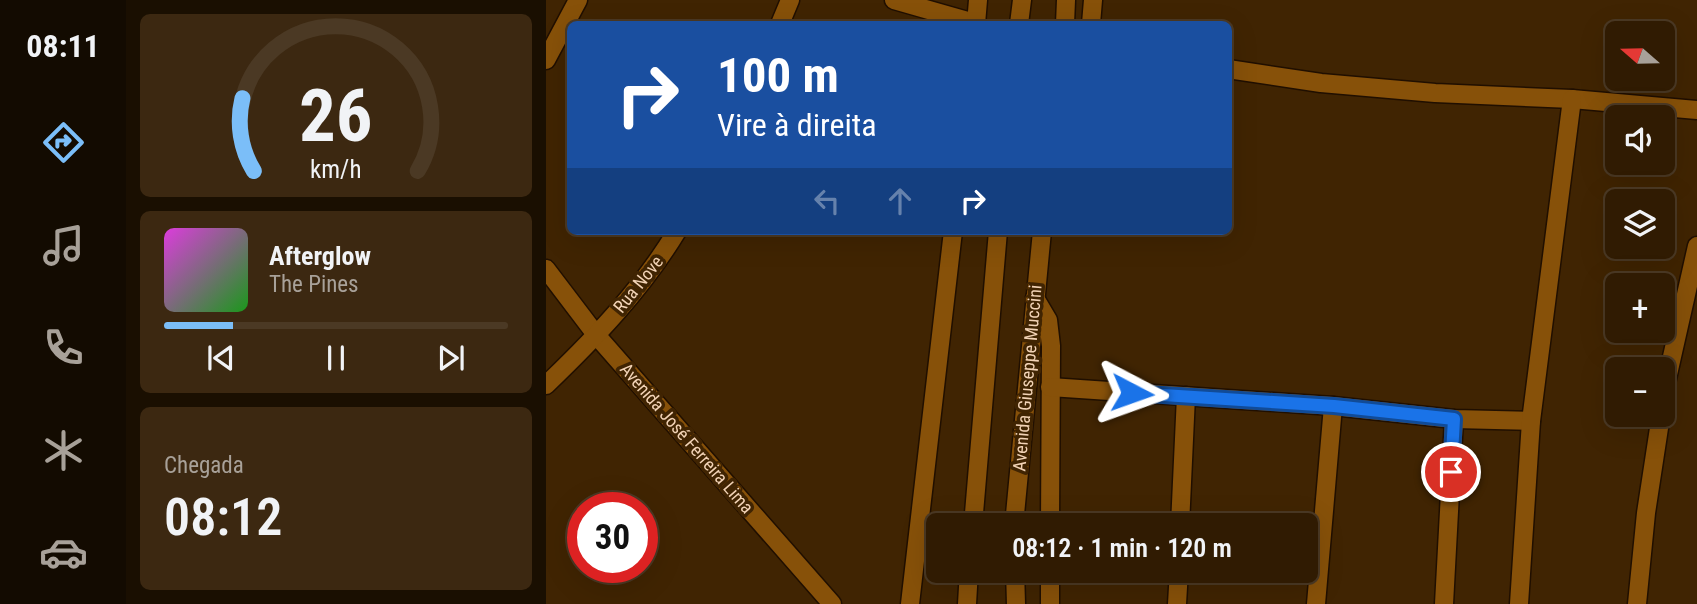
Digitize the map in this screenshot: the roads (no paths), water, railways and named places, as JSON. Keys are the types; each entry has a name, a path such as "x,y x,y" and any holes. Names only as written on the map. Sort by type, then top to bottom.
{"street":[{"path":"546,60 578,0"},
{"path":"781,21 790,0"},
{"path":"894,0 967,21"},
{"path":"977,21 978,0"},
{"path":"1019,21 1022,0"},
{"path":"1065,21 1066,0"},
{"path":"1091,21 1093,0"},
{"path":"1232,70 1321,83 1423,92 1572,99 1697,110"},
{"path":"1519,604 1531,421 1572,99"},
{"name":"Rua Nove","path":"546,384 597,336 665,251 675,235"},
{"path":"909,604 953,235"},
{"path":"974,513 998,235"},
{"name":"Avenida Giuseppe Muccini","path":"1015,513 1042,235"},
{"path":"1672,357 1697,246"},
{"name":"Avenida José Ferreira Lima","path":"546,269 597,336 832,604"},
{"path":"1035,298 1048,320 1051,346 1050,513"},
{"path":"1050,387 1334,406 1454,419 1531,421"},
{"path":"1181,513 1186,396"},
{"path":"1316,604 1334,406"},
{"path":"1444,604 1454,419"},
{"path":"1637,604 1646,513 1659,427"},
{"path":"967,604 968,583"},
{"path":"1015,583 1016,604"},
{"path":"1050,583 1050,604"},
{"path":"1177,604 1178,583"}]}
